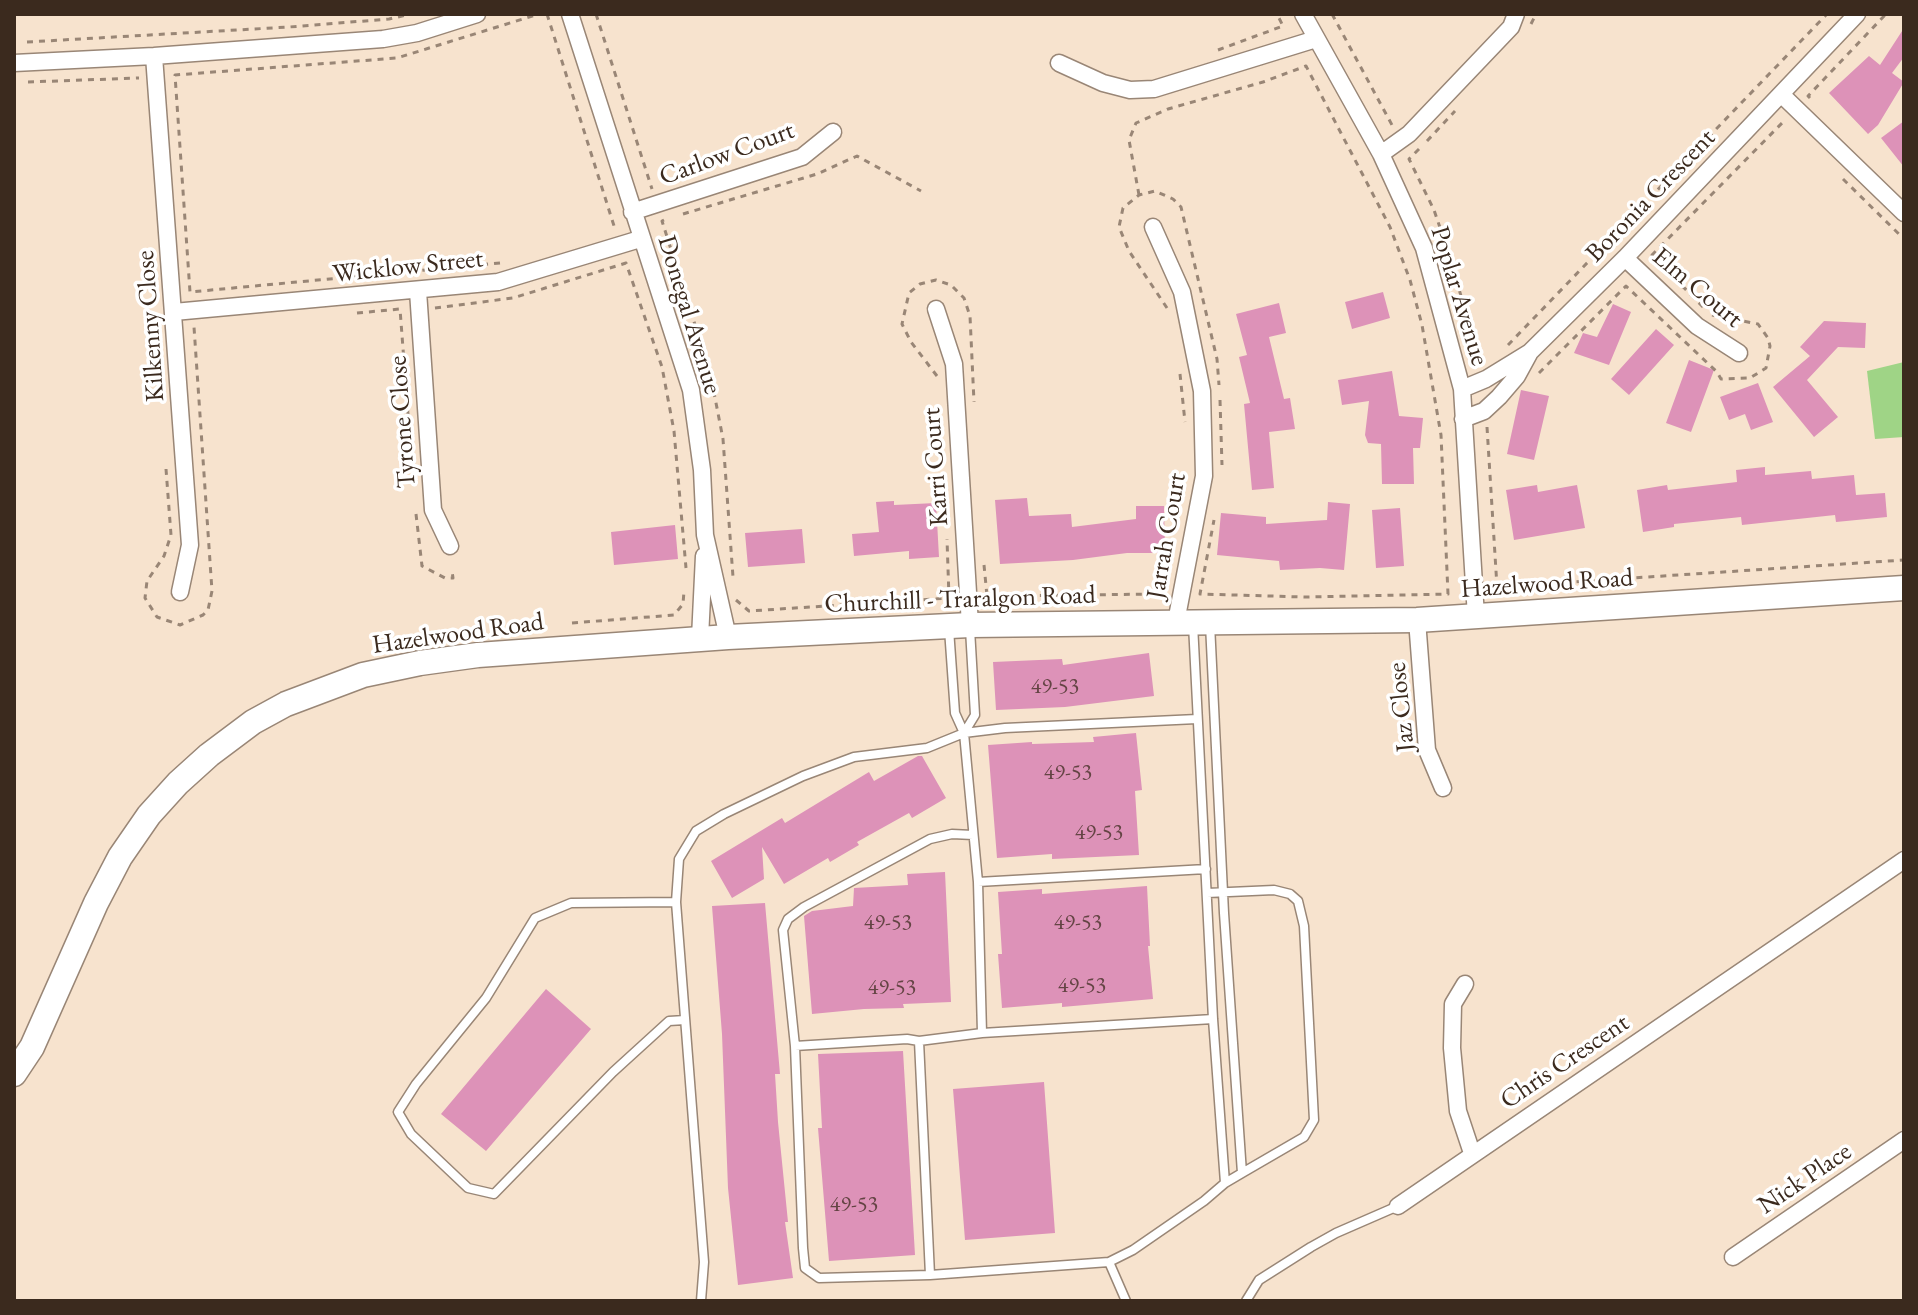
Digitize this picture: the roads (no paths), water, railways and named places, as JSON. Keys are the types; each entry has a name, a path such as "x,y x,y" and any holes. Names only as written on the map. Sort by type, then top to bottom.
{"main road":[{"name":"Hazelwood Road","path":"1193,622 1417,620 1904,588"},
{"name":"Churchill - Traralgon Road","path":"728,637 960,626 1193,622"},
{"name":"Hazelwood Road","path":"14,1074 32,1047 120,857 149,815 178,783 253,722 320,690 363,675 420,663 478,655 728,637"}],"street":[{"path":"14,63 383,39 417,33 477,14"},
{"name":"Donegal Avenue","path":"570,14 691,390 702,470 705,535 728,637"},
{"name":"Poplar Avenue","path":"1303,14 1381,154 1424,248 1462,389 1476,617"},
{"path":"1381,154 1420,124 1511,27 1516,14"},
{"name":"Boronia Crescent","path":"1462,389 1486,379 1530,352 1625,258 1857,14"},
{"path":"1059,63 1103,83 1130,90 1154,89 1316,39"},
{"name":"Kilkenny Close","path":"154,56 190,545 180,592"},
{"path":"1782,95 1904,213"},
{"name":"Carlow Court","path":"632,212 802,157 833,132"},
{"name":"Jarrah Court","path":"1153,227 1182,292 1202,391 1204,476 1192,528 1193,622"},
{"name":"Wicklow Street","path":"174,312 418,291 520,277 640,239"},
{"name":"Elm Court","path":"1625,258 1697,326 1739,353"},
{"name":"Tyrone Close","path":"418,291 433,510 450,546"},
{"name":"Karri Court","path":"936,309 954,364 960,626"},
{"path":"1463,419 1484,411 1499,397 1517,376 1530,352"},
{"path":"700,638 705,535"},
{"name":"Jaz Close","path":"1417,620 1427,750 1443,788"},
{"name":"Chris Crescent","path":"1398,1206 1904,860"},
{"path":"1465,984 1453,1004 1452,1048 1458,1111 1472,1153"},
{"name":"Nick Place","path":"1733,1257 1904,1140"}],"lane":[{"path":"1193,622 1213,1019 1225,1183"},
{"path":"1193,622 1222,858 1242,1173"},
{"path":"960,626 975,715 964,733"},
{"path":"960,626 955,713 964,733 978,882 982,1033"},
{"path":"701,1301 704,1262 676,902 679,859 696,831 803,776 854,757 927,748 964,733 1005,728 1197,719"},
{"path":"973,835 952,834 930,839 804,907 788,919 783,930 795,1046 797,1146 805,1268 819,1278 930,1275 1109,1262 1133,1250 1225,1183 1304,1137 1314,1120 1304,926 1298,901 1290,894 1274,890 1207,893"},
{"path":"978,882 1206,864 1222,858"},
{"path":"676,902 571,903 535,918 486,998 416,1084 398,1112 411,1134 468,1188 494,1194 613,1072 669,1021 685,1020"},
{"path":"1208,913 1224,913"},
{"path":"795,1046 907,1039 919,1041 982,1033 1213,1019"},
{"path":"919,1041 930,1275"},
{"name":"Chris Crescent","path":"1249,1299 1259,1280 1311,1247 1398,1206"},
{"path":"1109,1262 1126,1301"}]}
